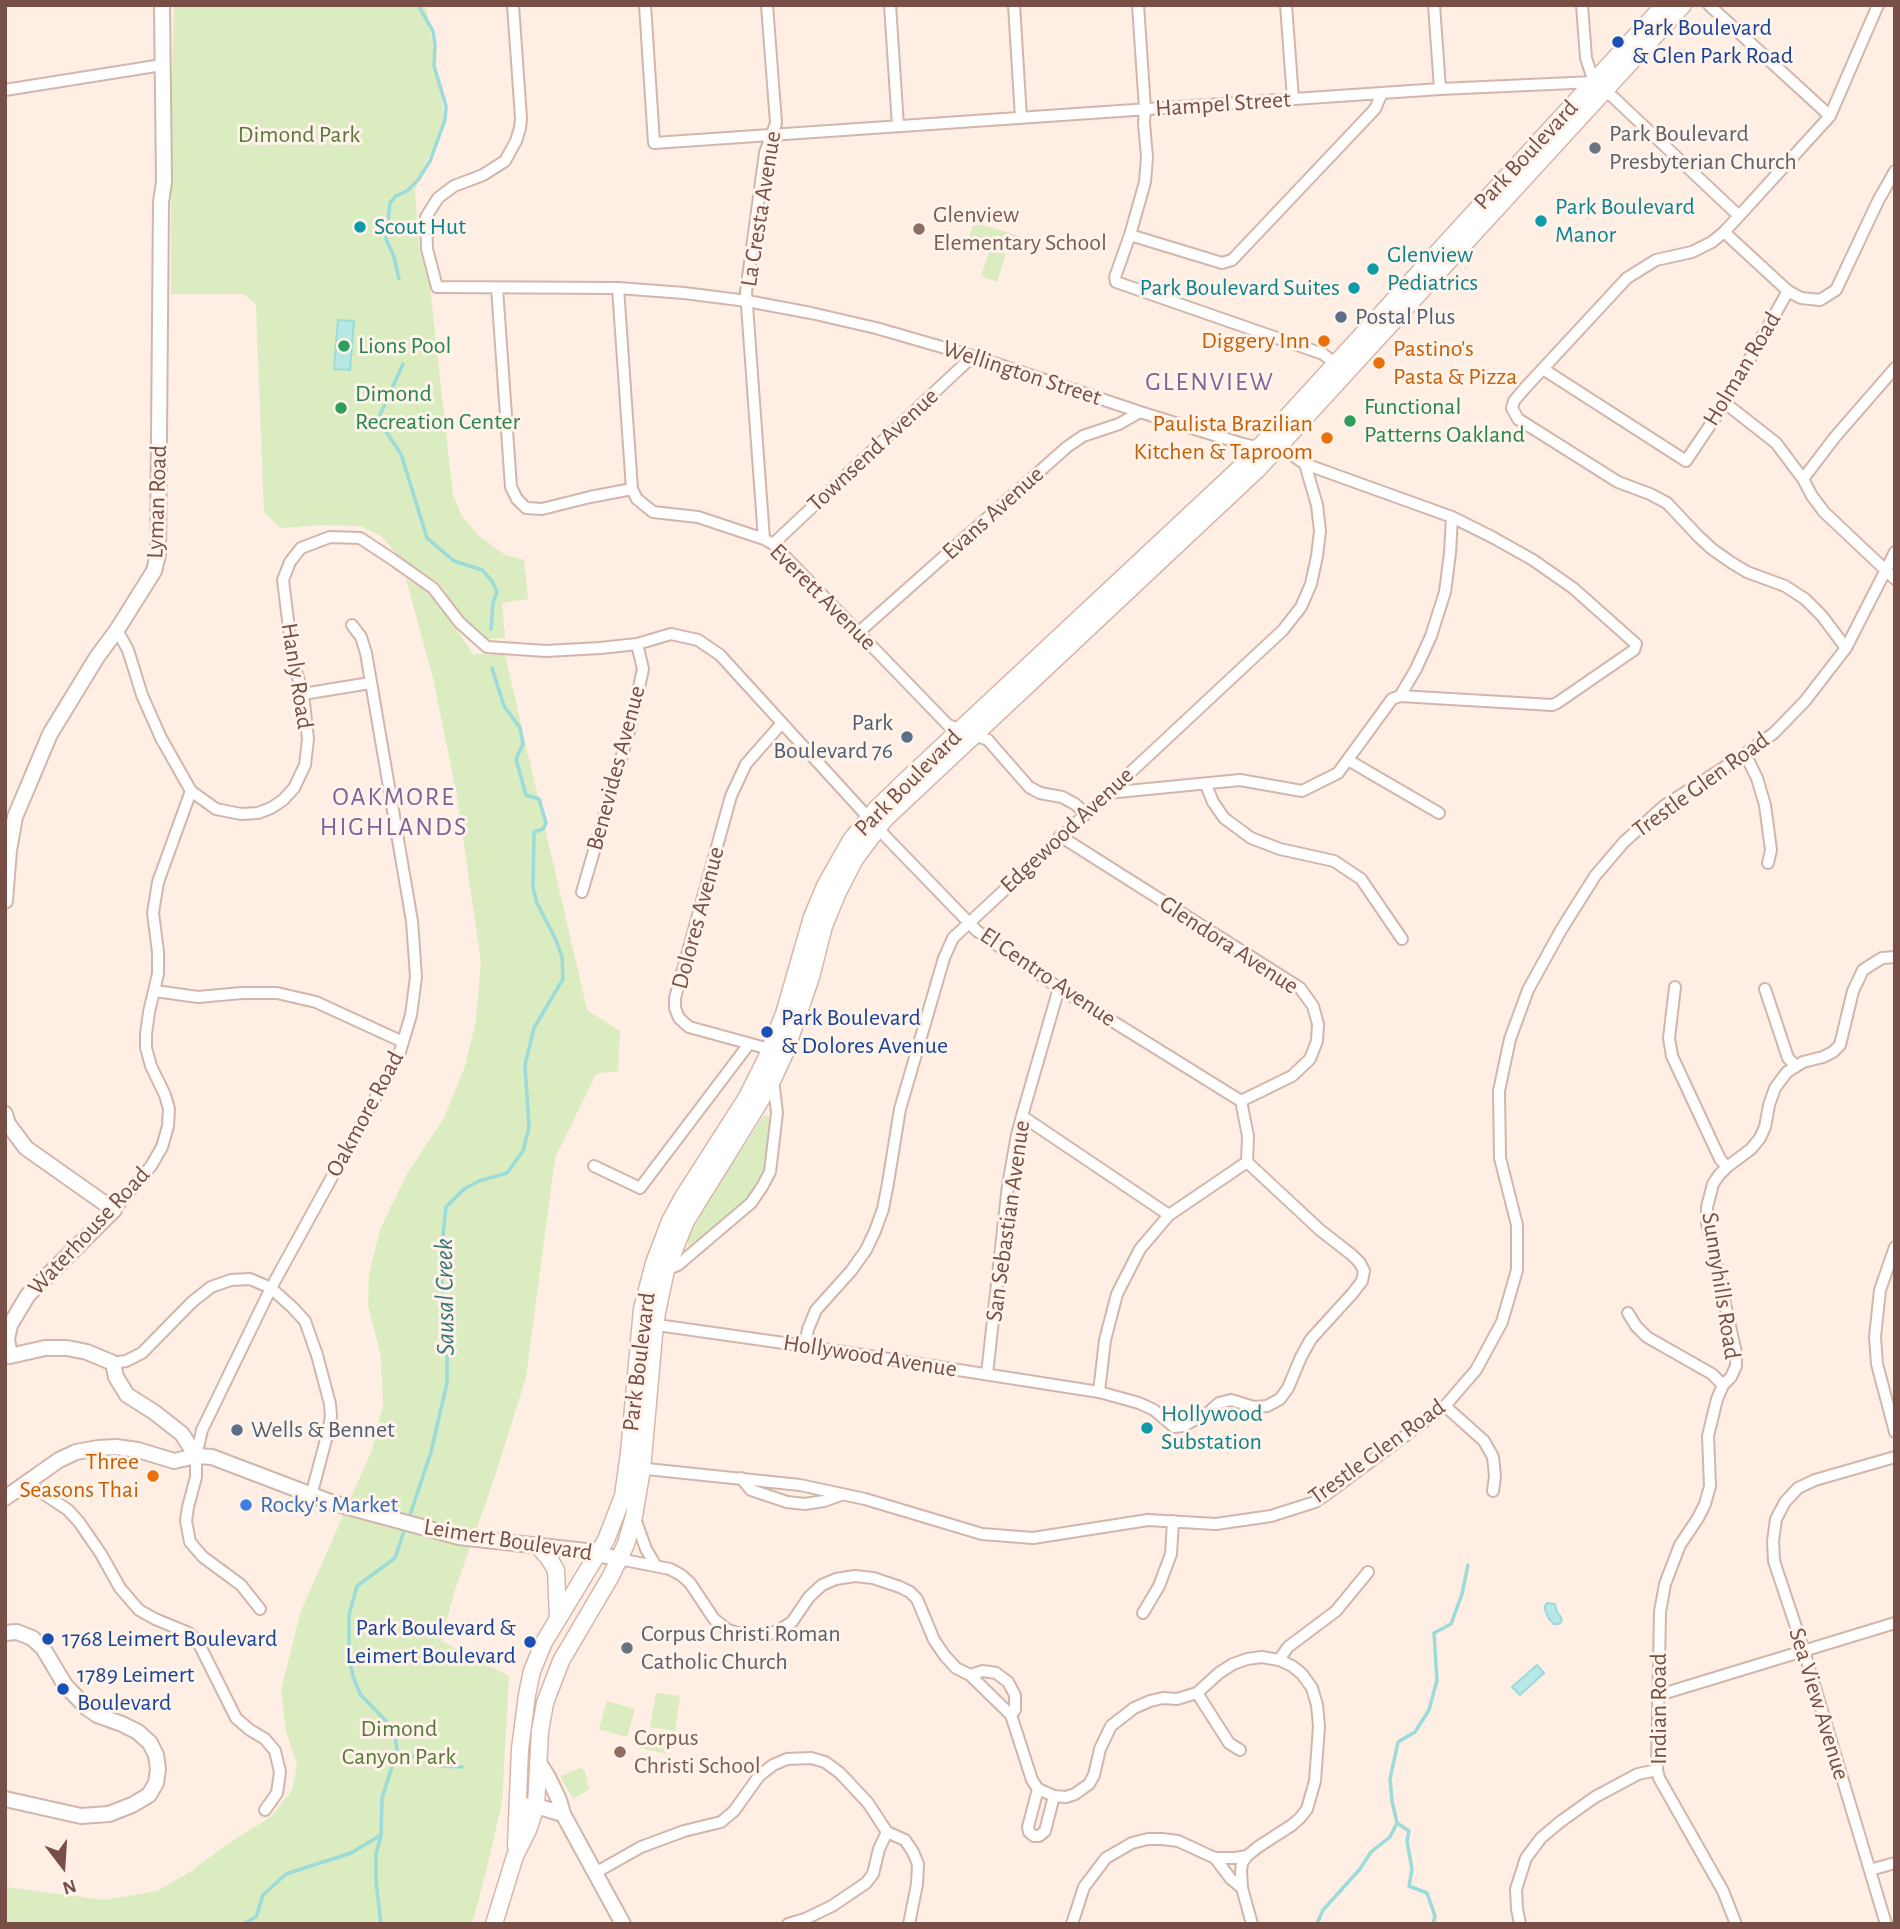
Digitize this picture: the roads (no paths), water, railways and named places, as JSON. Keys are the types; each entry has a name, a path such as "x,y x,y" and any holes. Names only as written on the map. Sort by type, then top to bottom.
{"main road":[{"name":"Park Boulevard","path":"1599,86 1664,5"},
{"name":"Park Boulevard","path":"648,1324 686,1221 773,1079 785,1014 812,917 825,886 851,840 967,732 1207,499 1266,449 1599,86 1683,5"},
{"name":"Park Boulevard","path":"494,1924 515,1856 536,1806 540,1731 545,1703 561,1661 611,1576 626,1544 634,1516 635,1468 648,1324 647,1286 682,1197 778,1051"},
{"name":"Park Boulevard","path":"515,1856 520,1749 532,1671 558,1617 606,1540 635,1468"},
{"path":"537,1545 556,1570 558,1617"}],"street":[{"name":"Lyman Road","path":"5,901 9,849 15,817 50,733 154,571 158,555 161,202 164,182 162,5"},
{"name":"Wellington Street","path":"513,5 520,128 505,161 483,175 454,186 438,198 426,217 427,249 437,286 618,288 747,301 876,328 973,356 1242,444 1292,455 1305,464 1452,517 1533,560 1573,589 1636,643 1634,650 1557,704 1400,696"},
{"name":"Hampel Street","path":"645,5 654,143 1440,89 1599,86"},
{"name":"La Cresta Avenue","path":"767,5 776,123 765,153 746,292 768,541"},
{"path":"890,5 898,126"},
{"path":"1014,5 1021,118"},
{"path":"1138,5 1147,157 1144,182 1115,277 1116,282 1323,354 1341,367"},
{"path":"1286,5 1293,99"},
{"path":"1434,5 1440,89"},
{"path":"1582,5 1586,58 1599,86 1739,216"},
{"path":"1709,5 1829,116"},
{"path":"1846,648 1822,616 1805,599 1785,586 1747,572 1732,563 1705,543 1667,503 1618,482 1518,419 1512,408 1514,401 1627,278 1656,260 1692,252 1712,242 1739,216 1829,116 1878,5"},
{"path":"5,90 162,65"},
{"path":"1130,235 1222,263 1232,260 1376,109 1381,93"},
{"name":"Holman Road","path":"1543,369 1686,461 1725,403 1788,291 1801,298 1820,300 1836,290 1895,171"},
{"path":"1724,232 1788,291"},
{"path":"496,288 511,487 526,508 542,509 632,489 618,288"},
{"name":"Townsend Avenue","path":"768,541 973,356"},
{"path":"1803,479 1835,437 1895,368"},
{"path":"1725,403 1776,443 1824,512 1895,579"},
{"name":"Evans Avenue","path":"859,632 1067,447 1083,436 1119,424 1140,412"},
{"name":"Edgewood Avenue","path":"805,1346 816,1310 866,1250 883,1209 900,1109 944,958 953,938 1283,630 1301,607 1311,584 1320,531 1317,505 1305,464"},
{"name":"Everett Avenue","path":"632,489 637,499 653,512 698,517 768,541 948,725 988,740 1029,787 1040,793 1062,797 1085,813"},
{"path":"1107,793 1240,780 1302,791 1338,773 1392,699 1400,696 1431,636 1445,592 1452,517"},
{"name":"Hanly Road","path":"191,791 216,809 241,814 258,813 271,808 294,788 305,765 308,739 303,694 293,661 283,580 290,562 302,548 330,537 360,538 392,559"},
{"name":"Trestle Glen Road","path":"635,1468 800,1485 865,1499 985,1534 1033,1538 1136,1521 1216,1524 1271,1516 1315,1502 1445,1406 1476,1370 1502,1322 1517,1270 1517,1225 1500,1158 1499,1091 1510,1039 1528,989 1560,930 1595,876 1624,842 1664,806 1774,733 1805,701 1846,648 1895,552"},
{"name":"El Centro Avenue","path":"392,559 433,588 460,623 487,648 546,651 637,644 671,634 698,640 720,655 977,931 1059,988 1241,1101"},
{"name":"Oakmore Road","path":"260,1609 241,1584 203,1557 190,1542 186,1521 196,1477 196,1456 202,1430 271,1288 399,1055 411,1016 416,977 413,932 366,653 361,637 352,625"},
{"path":"117,631 128,650 142,695 161,738 191,791"},
{"name":"Benevides Avenue","path":"582,892 630,728 643,669 637,644"},
{"path":"303,694 370,682"},
{"name":"Dolores Avenue","path":"778,1051 689,1027 679,1018 675,998 731,796 746,764 782,723"},
{"path":"1745,754 1765,805 1771,850 1768,863"},
{"path":"1349,761 1439,813"},
{"path":"1206,785 1224,818 1251,838 1280,849 1334,861 1361,879 1402,939"},
{"name":"Waterhouse Road","path":"8,1357 7,1339 10,1325 28,1295 114,1210 151,1166 162,1147 169,1109 146,1048 149,1012 158,974 153,913 158,882 191,791"},
{"name":"Glendora Avenue","path":"1060,836 1300,988 1313,1006 1318,1024 1317,1041 1310,1059 1292,1076 1241,1101"},
{"name":"Sunnyhills Road","path":"1710,1486 1708,1436 1717,1399 1736,1366 1736,1353 1707,1223 1707,1208 1713,1184 1727,1167 1751,1149 1760,1138 1775,1088 1787,1072 1811,1059 1833,1052 1840,1045 1853,991 1863,970 1882,958 1895,957"},
{"path":"1675,987 1668,1038 1672,1056 1720,1159 1727,1167"},
{"name":"San Sebastian Avenue","path":"987,1374 1008,1185 1021,1116 1059,988"},
{"path":"1765,989 1788,1058 1796,1066"},
{"path":"155,991 198,997 277,993 316,1002 403,1042"},
{"path":"594,1166 640,1188 749,1044"},
{"name":"Park Boulevard","path":"666,1270 678,1265 751,1203 762,1187 770,1172 777,1112 773,1079"},
{"path":"1099,1392 1105,1340 1117,1294 1140,1249 1170,1215 1247,1162 1248,1136 1241,1101"},
{"path":"1021,1116 1170,1215"},
{"path":"6,1121 26,1148 114,1210"},
{"name":"Hollywood Avenue","path":"648,1324 1099,1392 1139,1403 1154,1410 1174,1427 1183,1426 1209,1412 1219,1403 1231,1400 1254,1407 1268,1406 1280,1399 1288,1388 1311,1339 1362,1281 1363,1271 1360,1263 1247,1162"},
{"path":"1895,1247 1880,1290 1875,1338 1877,1364 1895,1432"},
{"path":"8,1357 45,1348 67,1348 87,1352 113,1363 126,1361 142,1353 192,1302 211,1287 231,1280 250,1279 271,1288 305,1321 330,1404 329,1428 311,1496"},
{"path":"1628,1313 1647,1337 1712,1374 1723,1385"},
{"path":"113,1363 116,1377 127,1395 155,1412 182,1434 196,1456"},
{"path":"1445,1406 1484,1441 1493,1457 1493,1492"},
{"name":"Leimert Boulevard","path":"5,1498 59,1460 76,1452 117,1447 174,1461 196,1456 212,1457 332,1503 460,1537 537,1545 619,1559"},
{"name":"Sea View Avenue","path":"1886,1924 1804,1651 1774,1561 1773,1541 1776,1518 1784,1502 1798,1489 1815,1480 1895,1457"},
{"name":"Trestle Glen Road","path":"741,1478 751,1490 787,1502 805,1504 844,1494"},
{"path":"26,1482 68,1510 79,1522 102,1554 120,1588 139,1610 189,1633 198,1642 236,1718 265,1739 275,1751 280,1772 276,1793 265,1810"},
{"name":"Indian Road","path":"1710,1486 1698,1518 1677,1552 1665,1584 1660,1612 1657,1770 1659,1779 1723,1891 1737,1924"},
{"path":"634,1516 646,1549 656,1566"},
{"path":"1143,1613 1159,1586 1171,1553 1173,1521"},
{"path":"619,1559 670,1569 690,1583 714,1619 728,1630 747,1636 767,1635 792,1622 808,1597 822,1585 836,1579 855,1576 873,1578 910,1592 945,1656 956,1668 970,1675 1011,1715 1032,1780 1038,1789 1054,1796 1066,1797 1075,1794 1089,1784 1104,1738 1111,1727 1134,1708 1150,1701 1177,1699 1197,1693 1233,1664 1262,1657 1292,1666 1312,1688 1317,1705 1320,1726 1315,1781 1311,1800 1300,1818 1247,1856 1242,1863 1242,1888 1252,1924"},
{"path":"1279,1660 1288,1647 1336,1611 1368,1572"},
{"path":"1659,1695 1895,1623"},
{"path":"5,1633 17,1632 32,1638 43,1648 65,1685 87,1708 138,1732 150,1743 156,1755 158,1769 156,1783 149,1795 109,1814 81,1816 5,1799"},
{"path":"970,1675 983,1671 996,1673 1008,1682 1015,1695 1015,1710 1011,1715"},
{"path":"1197,1693 1228,1743 1240,1750"},
{"path":"596,1873 641,1847 684,1831 721,1822 734,1811 759,1776 773,1765 787,1759 811,1758 825,1762 840,1773 868,1803 887,1832 905,1840 913,1852 918,1864 917,1884 909,1924"},
{"path":"538,1761 559,1800 562,1814 623,1924"},
{"path":"1520,1924 1516,1889 1526,1858 1541,1838 1595,1797 1638,1774 1657,1770"},
{"path":"1038,1789 1028,1827 1034,1836 1045,1831 1054,1796"},
{"path":"519,1805 536,1806 562,1814"},
{"path":"788,1924 832,1906 866,1883 873,1874 879,1849 887,1832"},
{"path":"1072,1924 1084,1887 1106,1858 1132,1843 1162,1839 1178,1841 1215,1858 1247,1856"},
{"path":"1215,1858 1231,1879 1242,1888"},
{"path":"1870,1870 1895,1863"}],"water":[{"path":"338,320 354,321 350,370 334,369"},
{"path":"1547,1603 1555,1604 1562,1621 1559,1624 1554,1624 1549,1619 1545,1610"},
{"path":"1537,1665 1544,1673 1520,1695 1512,1687"}],"waterway":[{"name":"Sausal Creek","path":"399,279 386,239 390,203 418,180 430,161 445,120 446,106 434,66 433,31 418,5"},
{"name":"Sausal Creek","path":"403,364 380,415 381,424 401,454 427,538 454,561 482,570 492,581 497,592 493,603 491,629"},
{"name":"Sausal Creek","path":"409,1518 431,1452 447,1383 447,1333 440,1264 446,1207 464,1189 479,1181 507,1173 523,1151 529,1127 525,1065 534,1028 563,979 562,957 537,903 533,888 534,832 543,829 546,823 539,799 526,795 516,759 523,744 520,728 504,706 492,668"},
{"name":"Sausal Creek","path":"381,1924 376,1854 381,1835 382,1798 397,1751 395,1735 385,1720 360,1694 353,1676 349,1658 349,1615 357,1586 395,1558 406,1525"},
{"path":"1433,1924 1435,1916 1427,1893 1409,1886 1412,1869 1407,1841 1409,1831 1397,1823 1390,1779 1398,1742 1415,1732 1429,1710 1437,1680 1434,1633 1451,1624 1462,1594 1468,1565"},
{"path":"397,1751 442,1766 462,1767"},
{"path":"1317,1924 1323,1910 1360,1869 1371,1852 1390,1837 1397,1823"},
{"path":"243,1924 256,1917 263,1895 286,1874 351,1853 381,1835"}],"place":[{"name":"Park Boulevard & Glen Park Road","path":"1618,42"},
{"name":"Park Boulevard Presbyterian Church","path":"1595,148"},
{"name":"Park Boulevard Manor","path":"1541,221"},
{"name":"Scout Hut","path":"360,227"},
{"name":"Glenview Elementary School","path":"919,229"},
{"name":"Glenview Pediatrics","path":"1373,269"},
{"name":"Park Boulevard Suites","path":"1354,288"},
{"name":"Postal Plus","path":"1341,317"},
{"name":"Diggery Inn","path":"1324,341"},
{"name":"Lions Pool","path":"344,346"},
{"name":"Pastino's Pasta & Pizza","path":"1379,363"},
{"name":"Dimond Recreation Center","path":"341,408"},
{"name":"Functional Patterns Oakland","path":"1350,421"},
{"name":"Paulista Brazilian Kitchen & Taproom","path":"1327,438"},
{"name":"Park Boulevard 76","path":"907,737"},
{"name":"Park Boulevard & Dolores Avenue","path":"767,1032"},
{"name":"Hollywood Substation","path":"1147,1428"},
{"name":"Wells & Bennet","path":"237,1430"},
{"name":"Three Seasons Thai","path":"153,1476"},
{"name":"Rocky's Market","path":"246,1505"},
{"name":"1768 Leimert Boulevard","path":"48,1639"},
{"name":"Park Boulevard & Leimert Boulevard","path":"530,1642"},
{"name":"Corpus Christi Roman Catholic Church","path":"627,1648"},
{"name":"1789 Leimert Boulevard","path":"63,1689"},
{"name":"Corpus Christi School","path":"620,1752"}],"district":[{"name":"GLENVIEW","path":"1210,382"},
{"name":"OAKMORE HIGHLANDS","path":"394,812"}],"park label":[{"name":"Dimond Park","path":"299,135"},
{"name":"Dimond Canyon Park","path":"399,1743"}]}
